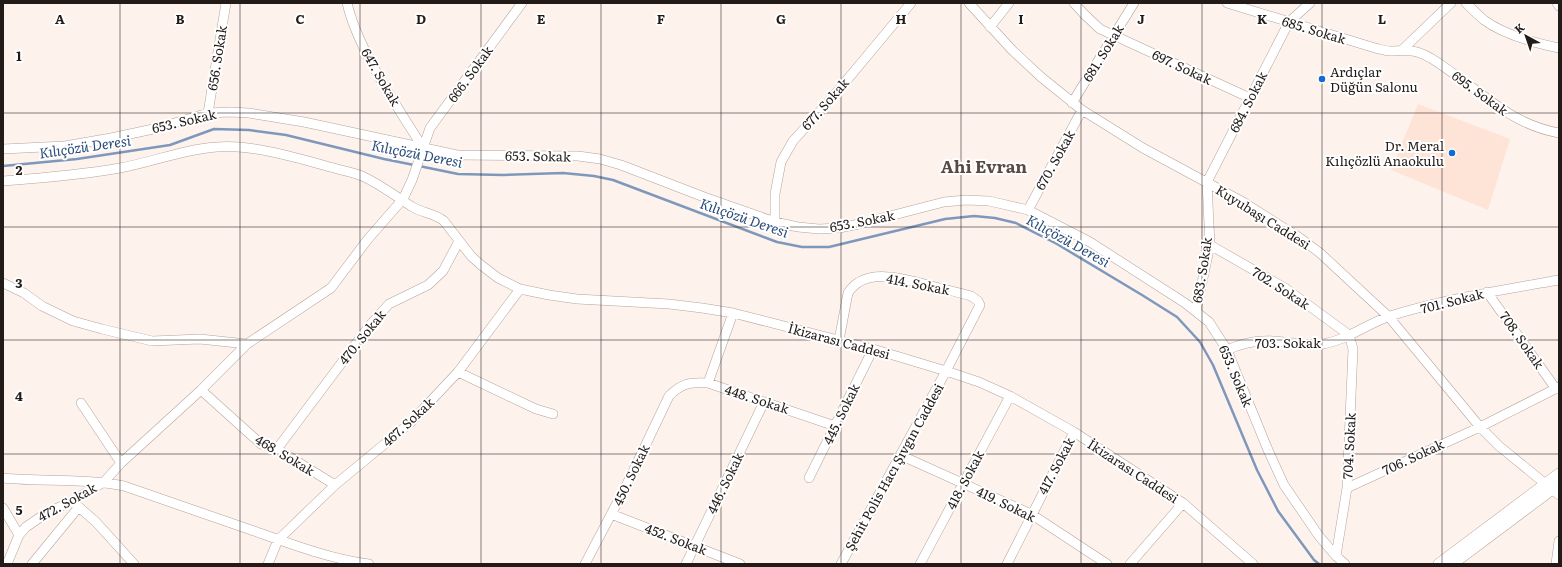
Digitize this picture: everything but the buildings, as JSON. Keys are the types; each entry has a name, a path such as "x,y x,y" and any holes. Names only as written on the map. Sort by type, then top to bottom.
{"main road":[{"path":"1452,564 1554,488 1559,474"},
{"path":"1439,564 1554,488"}],"street":[{"name":"656. Sokak","path":"208,113 226,3"},
{"name":"647. Sokak","path":"347,3 354,26 376,69 423,148"},
{"name":"666. Sokak","path":"247,344 331,288 368,239 403,199 412,180 430,128 522,3"},
{"name":"677. Sokak","path":"775,222 775,194 781,162 793,141 832,98 911,3"},
{"name":"Kuyubaşı Caddesi","path":"969,3 990,27 1029,66 1072,103 1143,148 1207,182 1300,238 1320,253 1389,317 1480,427 1499,446 1554,488"},
{"path":"990,27 1009,3"},
{"name":"697. Sokak","path":"1074,3 1100,29 1250,98"},
{"name":"681. Sokak","path":"1072,103 1134,3"},
{"name":"685. Sokak","path":"1227,3 1375,48 1390,51 1402,50"},
{"path":"1289,22 1310,3"},
{"path":"1402,50 1451,3"},
{"path":"1466,3 1485,20 1504,31 1540,44 1559,48"},
{"name":"684. Sokak","path":"1207,182 1289,22"},
{"name":"695. Sokak","path":"1402,50 1421,53 1441,65 1493,103 1521,121 1544,130 1559,133"},
{"name":"670. Sokak","path":"1028,210 1082,110"},
{"name":"653. Sokak","path":"3,149 65,146 158,128 208,113 249,113 304,122 457,155 578,156 600,159 621,165 775,222 798,227 819,229 838,228 944,202 966,200 989,201 1028,210 1090,242 1196,311 1208,322 1227,350 1265,444 1284,484 1319,536 1336,556 1346,564"},
{"name":"İkizarası Caddesi","path":"3,181 72,175 120,168 192,150 218,146 242,148 287,156 362,176 403,199 412,207 438,216 444,221 471,256 488,272 520,289 549,295 669,304 733,313 873,349 979,382 1010,396 1074,432 1183,503 1242,561 1253,564"},
{"name":"683. Sokak","path":"1196,311 1210,245 1207,182"},
{"name":"470. Sokak","path":"277,449 370,325 389,304 428,285 443,271 459,241"},
{"name":"702. Sokak","path":"1210,245 1285,288 1349,335"},
{"name":"414. Sokak","path":"839,340 848,293 858,282 879,277 893,277 971,296 978,301 980,305 977,312"},
{"name":"701. Sokak","path":"1349,335 1389,317 1487,292 1559,280"},
{"path":"3,283 24,293 42,306 73,321 102,329 152,341 200,339 247,344"},
{"name":"467. Sokak","path":"278,540 335,485 410,423 458,372 520,289"},
{"name":"708. Sokak","path":"1487,292 1557,388"},
{"name":"Şehit Polis Hacı Şıvgın Caddesi","path":"841,564 977,312"},
{"path":"708,383 733,313"},
{"name":"703. Sokak","path":"1227,350 1235,346 1273,340 1296,344 1322,344 1349,335"},
{"name":"704. Sokak","path":"1336,556 1347,488 1353,349 1349,335"},
{"name":"472. Sokak","path":"7,564 20,535 26,526 36,519 75,505 104,482 247,344"},
{"name":"445. Sokak","path":"809,478 873,349"},
{"path":"458,372 536,409 554,414"},
{"name":"448. Sokak","path":"678,388 687,384 708,383 835,426"},
{"name":"450. Sokak","path":"585,564 669,396 678,388"},
{"name":"706. Sokak","path":"1347,488 1480,427 1557,388"},
{"name":"468. Sokak","path":"201,390 261,444 277,449 335,485"},
{"name":"418. Sokak","path":"920,564 1010,396"},
{"name":"446. Sokak","path":"686,564 764,402"},
{"path":"81,403 121,464"},
{"name":"417. Sokak","path":"1007,564 1031,514 1074,432"},
{"name":"419. Sokak","path":"900,455 1031,514 1107,564"},
{"path":"3,478 48,482 88,480 124,486 278,540 331,556 369,564"},
{"path":"1130,564 1183,503"},
{"path":"32,564 75,505 96,522 134,564"},
{"path":"3,508 20,535"},
{"name":"452. Sokak","path":"611,514 695,545 740,564"},
{"path":"268,564 278,540"},
{"path":"1556,564 1559,541"}],"shaded area":[{"name":"Dr. Meral Kılıçözlü Anaokulu","path":"1418,104 1510,139 1488,210 1391,170"}],"waterway":[{"name":"Kılıçözü Deresi","path":"3,166 77,159 170,145 214,129 249,130 286,135 414,165"},
{"name":"Kılıçözü Deresi","path":"419,166 458,174 503,175 563,173 594,176 613,180 777,242 802,247 829,247 945,219 974,216 995,218 1016,223 1057,244 1177,317 1200,342 1213,365 1257,470 1278,511 1314,560 1319,564"}],"place":[{"name":"Ardıçlar Düğün Salonu","path":"1322,79"},
{"name":"Dr. Meral Kılıçözlü Anaokulu","path":"1452,153"}],"district":[{"name":"Ahi Evran","path":"984,167"}]}
